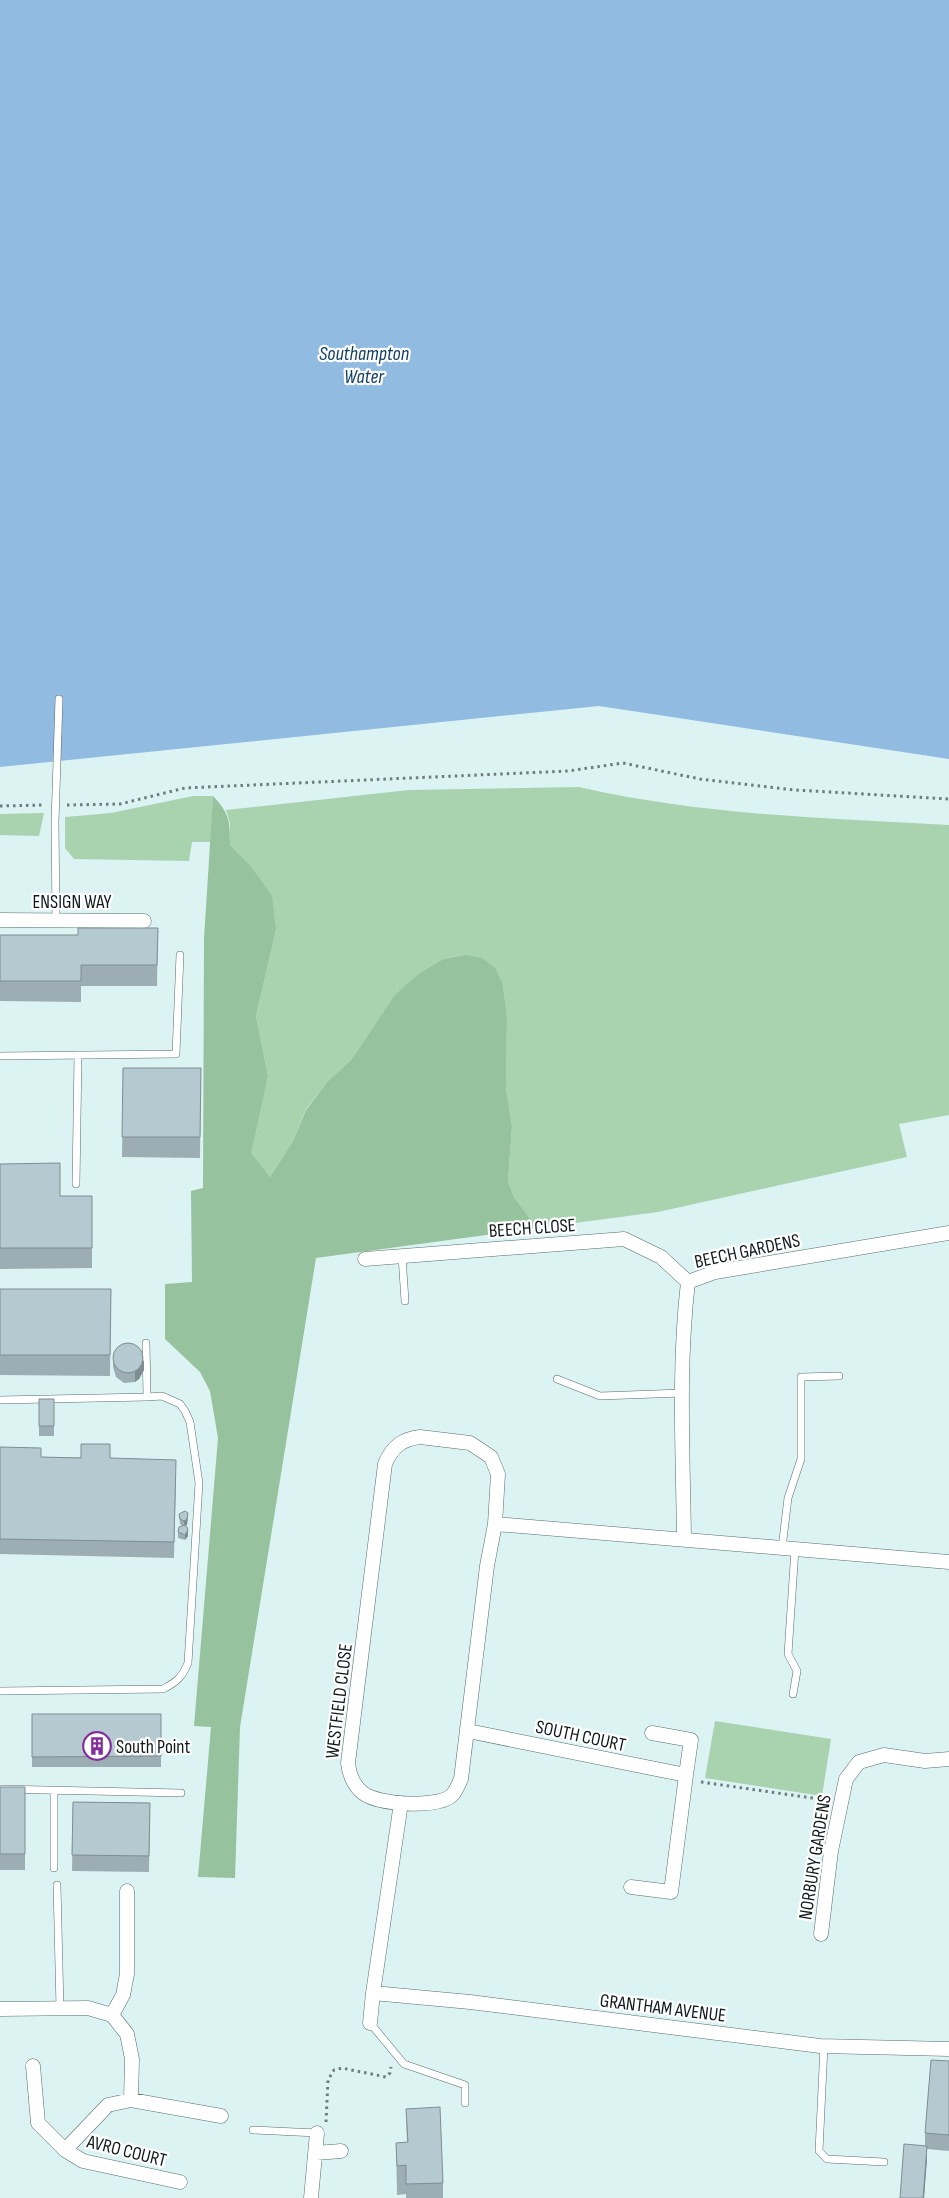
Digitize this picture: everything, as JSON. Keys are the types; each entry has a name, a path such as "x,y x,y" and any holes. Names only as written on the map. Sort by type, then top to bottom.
{"street":[{"name":"ENSIGN WAY","path":"0,920 144,921"},
{"name":"BEECH GARDENS","path":"684,1539 684,1313 688,1282 716,1272 949,1232"},
{"name":"BEECH CLOSE","path":"365,1259 624,1239 661,1257 688,1282"},
{"name":"WESTFIELD CLOSE","path":"420,1437 470,1442 485,1451 494,1463 498,1474 495,1524 487,1566 461,1779 455,1791 446,1799 432,1803 401,1803 371,1797 363,1793 351,1776 348,1763 386,1464 391,1451 403,1441 420,1437"},
{"path":"495,1524 949,1562"},
{"name":"SOUTH COURT","path":"468,1731 686,1777"},
{"name":"SOUTH COURT","path":"631,1887 671,1892 691,1740 652,1734"},
{"name":"NORBURY GARDENS","path":"821,1934 831,1851 846,1779 859,1762 884,1755 925,1761 949,1759"},
{"path":"370,2023 401,1803"},
{"path":"112,2015 123,1995 127,1974 127,1891"},
{"name":"GRANTHAM AVENUE","path":"373,1993 480,2003 824,2046 949,2049"},
{"path":"0,2009 88,2008 112,2015 127,2034 132,2059 131,2100"},
{"name":"AVRO COURT","path":"33,2066 38,2123 65,2150 83,2161 180,2182"},
{"name":"AVRO COURT","path":"65,2150 108,2105 131,2100 221,2116"},
{"path":"311,2198 317,2132"},
{"path":"316,2153 341,2151"}],"lane":[{"path":"56,920 55,822 59,699"},
{"path":"0,1056 176,1054 180,955"},
{"path":"76,1184 78,1055"},
{"path":"402,1256 405,1301"},
{"path":"146,1343 147,1397"},
{"path":"793,1694 797,1671 788,1654 788,1498 801,1459 801,1377 839,1376"},
{"path":"557,1379 600,1396 683,1393"},
{"path":"0,1400 162,1396 180,1404 186,1410 190,1422 199,1483 188,1663 179,1681 163,1689 0,1692"},
{"path":"0,1789 181,1793"},
{"path":"54,1790 54,1868"},
{"path":"57,1885 60,2008"},
{"path":"370,2023 404,2064 465,2085 465,2104"},
{"path":"824,2046 819,2151 827,2159 884,2162"},
{"path":"252,2130 317,2132"}],"path":[{"path":"65,805 120,804 185,788 568,771 623,763 700,779 949,799"},
{"path":"0,806 46,805"},
{"path":"686,1777 841,1802"},
{"path":"317,2132 326,2122 328,2080 334,2070 342,2068 386,2077 390,2073 391,2067 387,2060"}],"green space":[{"path":"579,787 670,804 763,814 949,825 949,1115 899,1124 907,1157 658,1212 537,1228 514,1197 508,1181 512,1126 506,1088 507,1016 503,985 465,955 443,959 421,972 372,1029 351,1060 327,1082 306,1109 293,1141 270,1177 250,1153 268,1076 256,1016 276,930 249,864 230,845 230,824 226,810 409,790"},
{"path":"193,796 213,796 211,842 192,842 189,861 74,859 65,848 65,817 111,813"},
{"path":"213,796 226,813 230,830 230,845 249,864 272,896 276,930 256,1016 268,1076 251,1153 270,1177 293,1141 306,1110 327,1082 351,1060 395,995 421,972 443,959 465,955 482,958 495,968 503,985 507,1016 506,1088 512,1126 508,1181 514,1197 537,1228 316,1258 240,1727 235,1878 198,1877 211,1727 194,1726 218,1438 210,1391 200,1372 165,1339 165,1284 192,1282 191,1191 203,1188 204,939"},
{"path":"44,813 39,836 0,835 0,814"},
{"path":"715,1721 831,1739 822,1796 705,1778"}],"water":[{"name":"Southampton Water","path":"0,0 949,0 949,759 599,706 0,767"}],"building":[{"path":"78,928 158,928 157,965 81,965 81,981 0,981 0,935 78,935"},
{"path":"123,1068 201,1068 200,1137 122,1137"},
{"path":"60,1163 60,1196 92,1196 92,1248 0,1248 0,1164"},
{"path":"0,1289 111,1289 110,1355 0,1355"},
{"path":"128,1343 139,1347 143,1358 139,1369 128,1373 117,1369 113,1358 117,1347"},
{"path":"39,1399 54,1399 54,1426 39,1426"},
{"path":"81,1444 110,1444 110,1458 176,1460 174,1542 0,1539 0,1447 41,1448 41,1457 81,1458"},
{"path":"185,1511 188,1513 187,1519 184,1521 180,1519 179,1514"},
{"path":"184,1525 188,1530 185,1535 178,1532 179,1527"},
{"name":"South Point","path":"32,1714 161,1714 161,1756 32,1757"},
{"path":"0,1787 25,1787 25,1854 0,1854"},
{"path":"73,1802 150,1803 149,1856 72,1855"},
{"path":"931,2060 949,2061 949,2135 925,2133"},
{"path":"440,2107 443,2183 406,2184 406,2165 397,2166 396,2143 408,2142 406,2109"},
{"path":"904,2144 927,2146 923,2198 900,2198"}],"place":[{"name":"South Point","path":"97,1746"}]}
